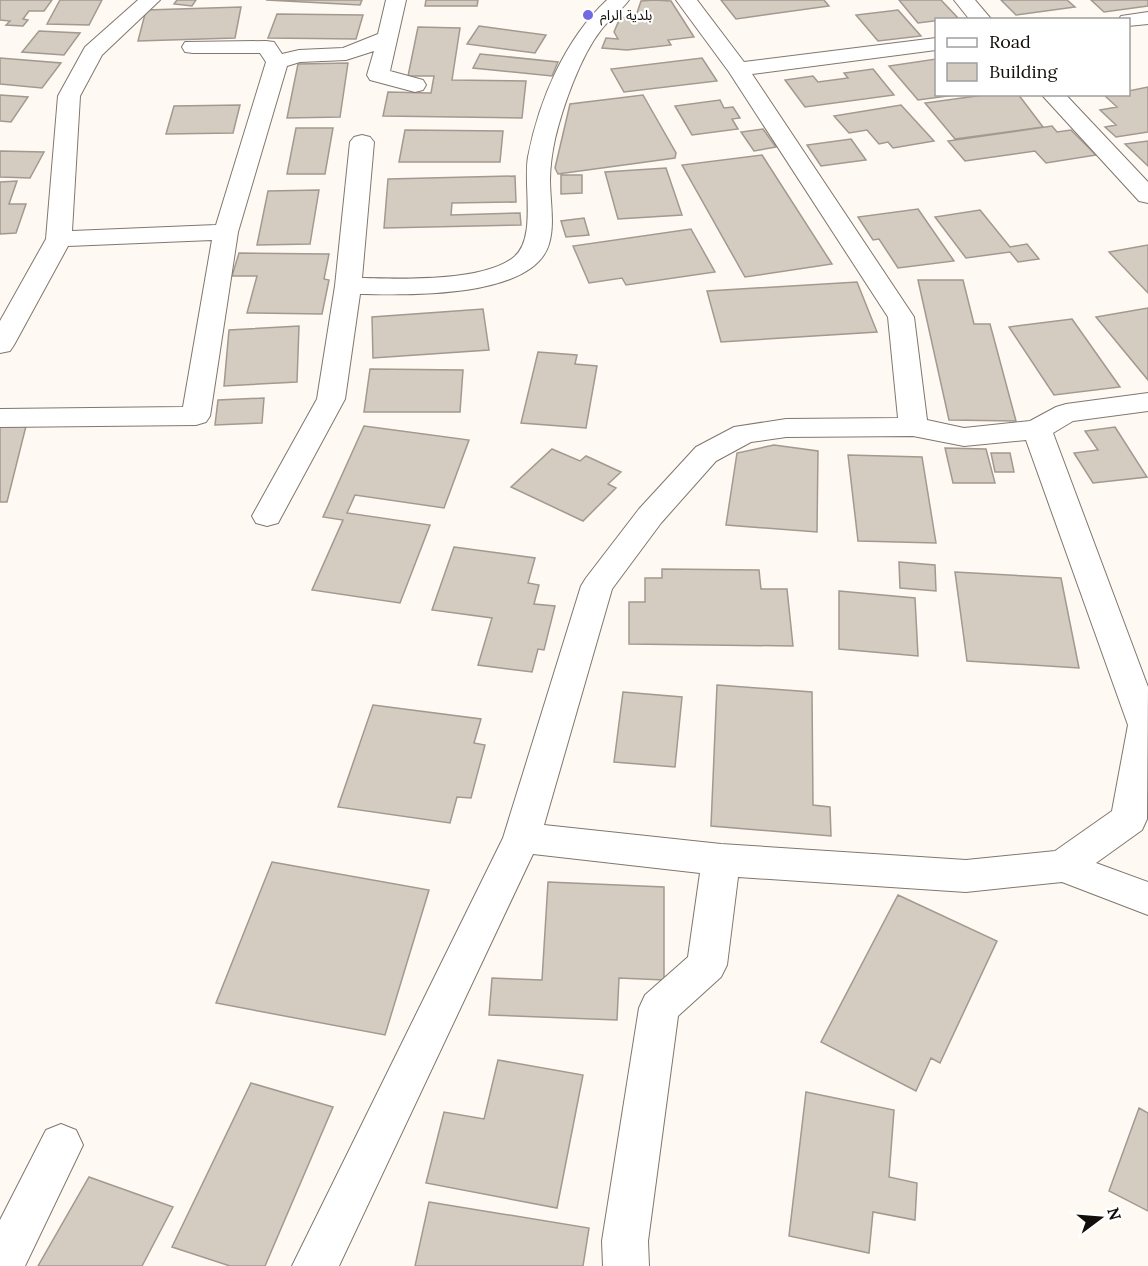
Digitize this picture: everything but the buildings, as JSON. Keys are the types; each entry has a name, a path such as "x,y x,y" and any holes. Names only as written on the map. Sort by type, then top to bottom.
{"street":[{"path":"0,345 59,239 69,96 93,52 150,0"},
{"path":"396,0 378,75 415,85"},
{"path":"348,286 411,287 479,280 505,272 523,263 534,251 538,228 538,172 553,107 589,31 619,0"},
{"path":"686,0 738,69 901,317 913,427"},
{"path":"964,0 980,18"},
{"path":"1130,20 1148,18"},
{"path":"277,62 299,56 346,54 388,38"},
{"path":"738,69 935,44"},
{"path":"193,46 266,47 277,62"},
{"path":"0,418 196,416 226,232 277,62"},
{"path":"1055,96 1148,196"},
{"path":"267,516 331,399 348,286 362,142"},
{"path":"59,239 226,232"},
{"path":"315,1266 522,838 597,586 650,516 706,454 744,434 786,428 913,427 964,437 1037,430 1066,413 1148,402"},
{"path":"1037,430 1145,725 1129,819 1063,866"},
{"path":"522,838 721,860 966,876 1063,866 1148,899"},
{"path":"626,1266 625,1241 659,1008 707,965 721,860"},
{"path":"1,1266 61,1145"}],"place":[{"name":"بلدية الرام","path":"588,15"}]}
